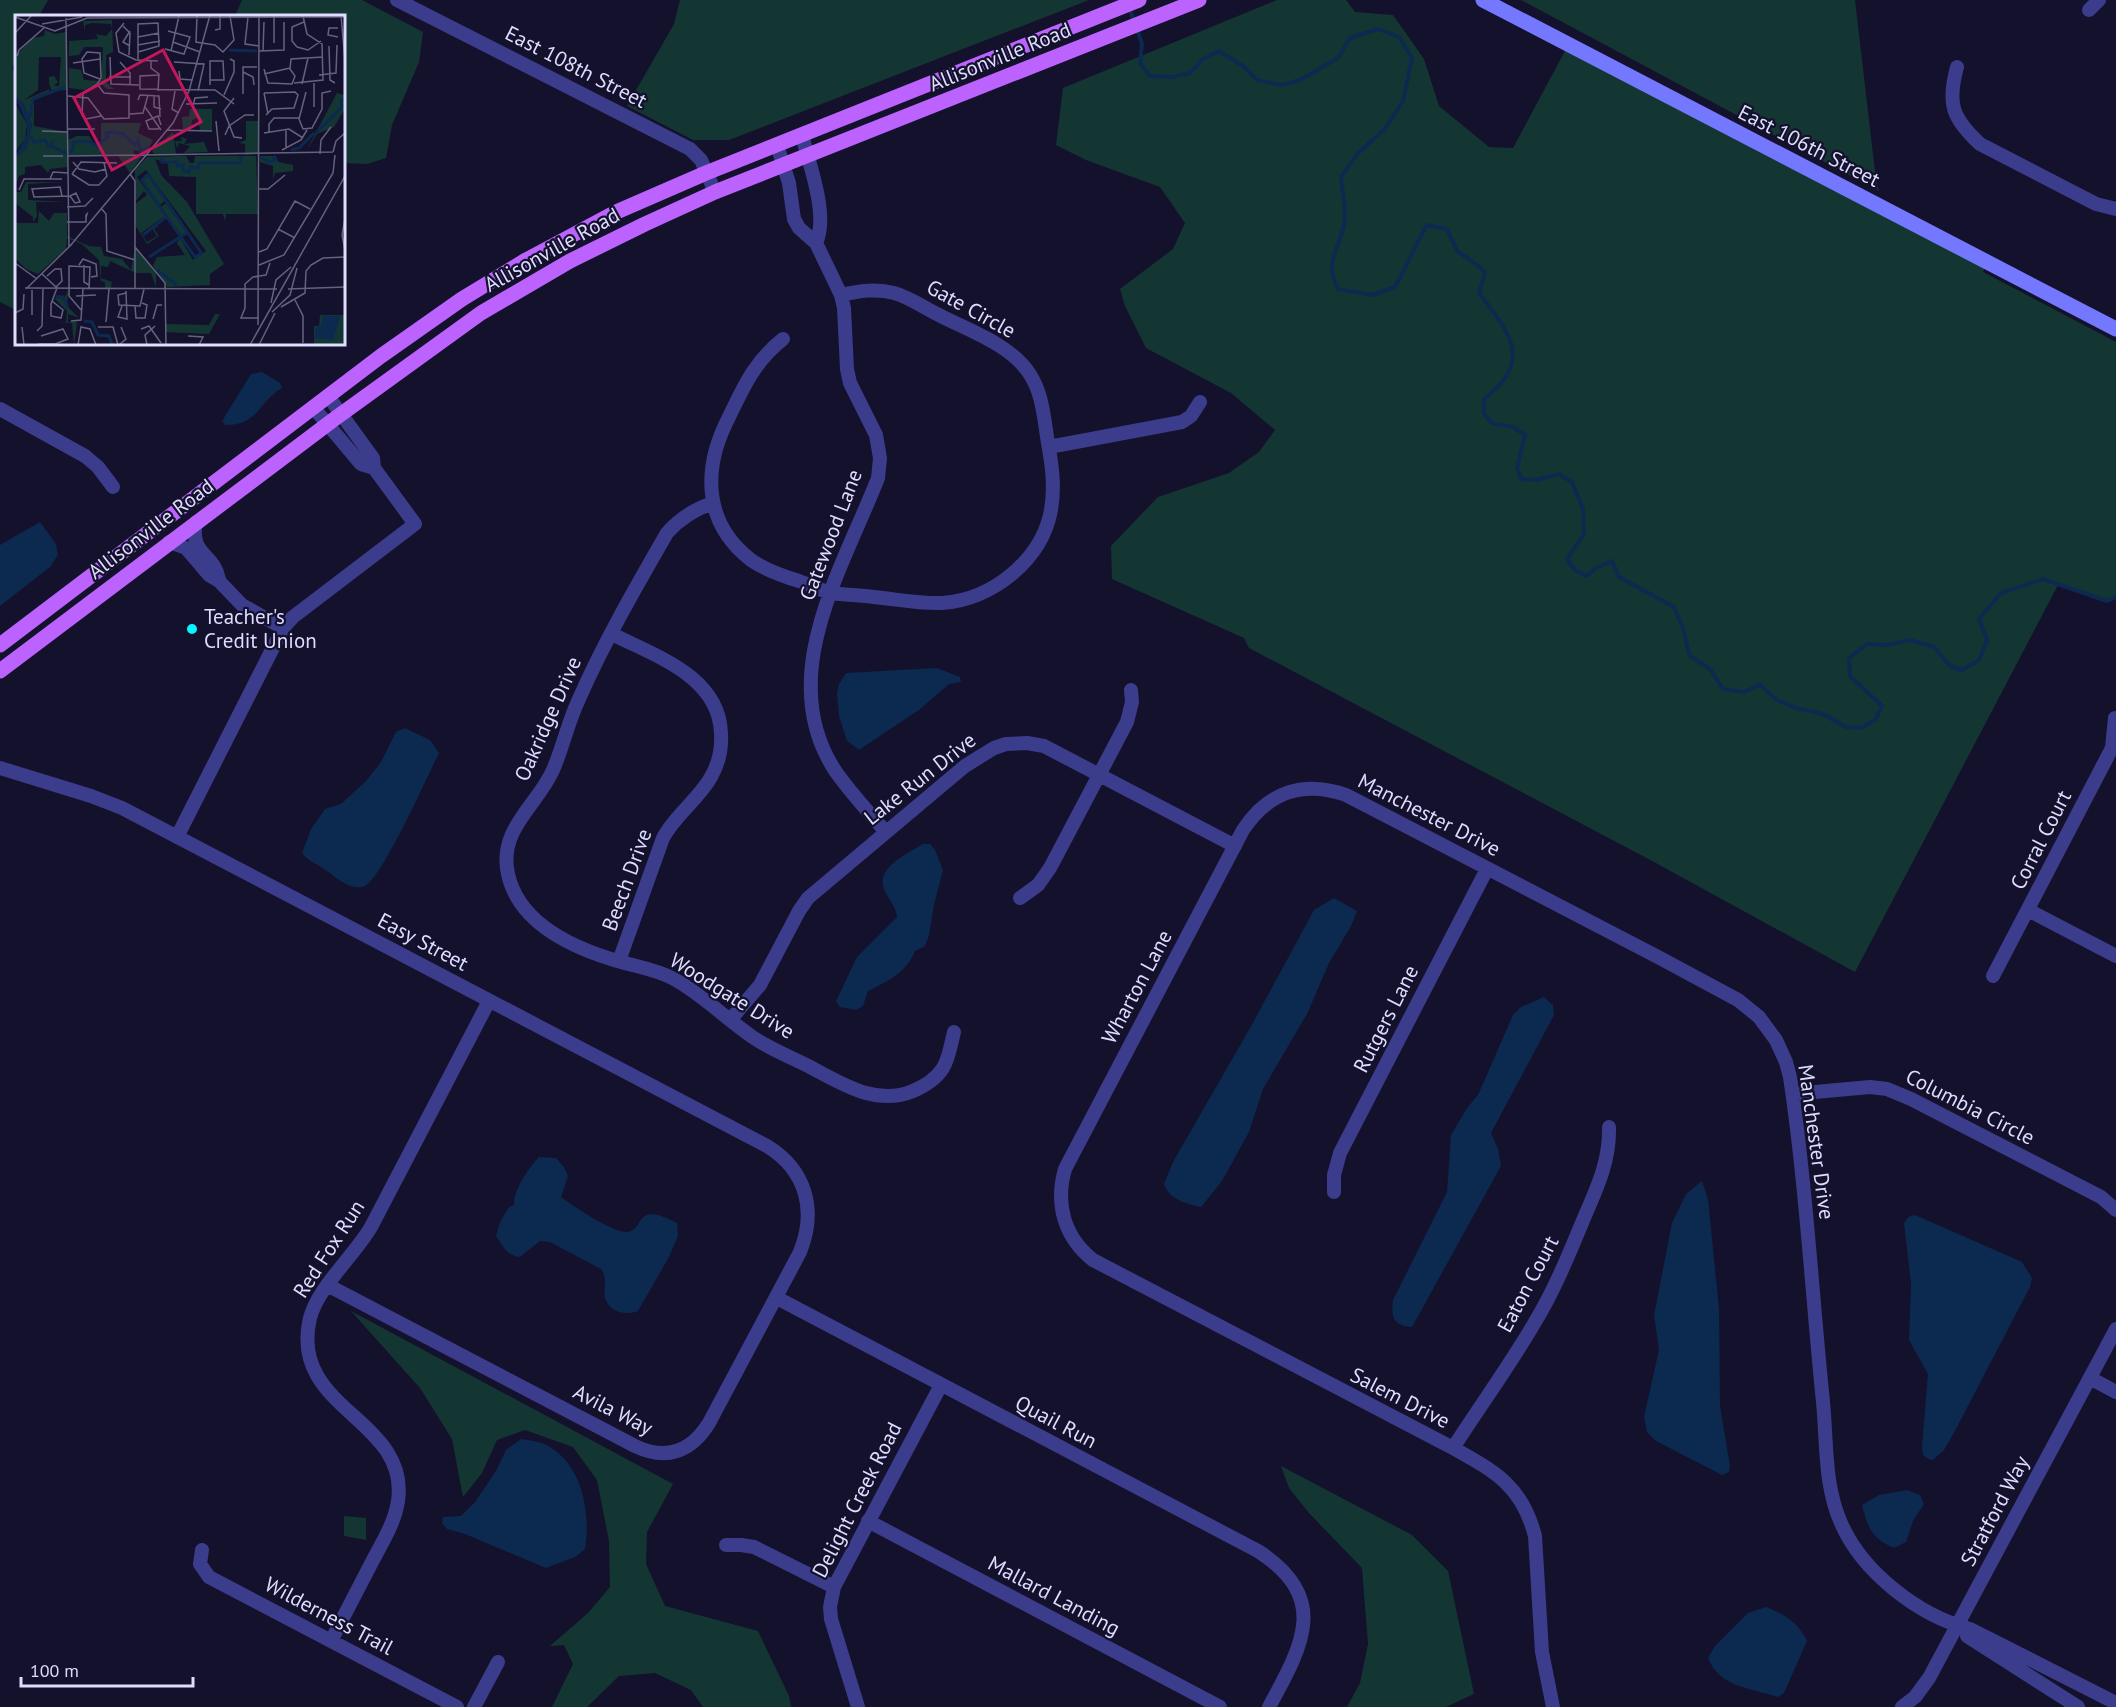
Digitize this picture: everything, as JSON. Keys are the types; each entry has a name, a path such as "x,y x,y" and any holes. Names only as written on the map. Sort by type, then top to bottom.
{"main road":[{"name":"Allisonville Road","path":"0,645 328,396 462,299 526,260 614,213 706,173 1139,0"},
{"name":"Allisonville Road","path":"0,671 326,424 455,331 519,290 589,251 716,192 1199,0"}],"street":[{"name":"East 108th Street","path":"397,0 679,142 698,155 716,192"},
{"name":"East 106th Street","path":"1483,0 2116,329"},
{"path":"1957,67 1951,88 1952,105 1964,129 1980,144 2096,204 2116,209"},
{"path":"801,135 818,191 820,235 816,243"},
{"name":"Gatewood Lane","path":"777,145 789,183 794,219 799,228 816,243 842,295 850,383 876,435 880,467 879,478 824,609 812,659 812,707 821,744 836,772 886,832"},
{"name":"Gate Circle","path":"713,503 729,535 752,560 772,572 830,592 940,603 967,599 991,589 1011,575 1030,555 1043,533 1050,511 1053,486 1049,447 1039,393 1030,374 1009,353 894,293 866,290 842,295"},
{"path":"713,503 711,474 720,434 759,362 783,339"},
{"path":"177,837 283,627 415,524 374,468 373,458 328,396"},
{"path":"1049,447 1182,422 1191,416 1200,402"},
{"path":"313,407 361,464 374,468"},
{"path":"0,409 85,456 98,467 113,487"},
{"name":"Oakridge Drive","path":"619,961 592,953 534,920 516,897 507,872 510,835 553,770 579,698 667,533 698,508 713,503"},
{"path":"196,522 195,542 218,571 219,581"},
{"path":"168,542 186,548 210,575 242,605 283,627"},
{"name":"Beech Drive","path":"612,634 697,681 714,704 721,726 722,746 710,779 674,820 663,838 619,961"},
{"path":"1020,898 1045,877 1100,775 1127,722 1132,702 1131,690"},
{"name":"Corral Court","path":"1993,976 2112,748 2115,718"},
{"name":"Lake Run Drive","path":"730,1020 760,985 808,898 965,766 994,748 1006,744 1028,743 1044,746 1235,846"},
{"name":"Easy Street","path":"0,768 107,802 177,837 767,1146 783,1158 804,1188"},
{"name":"Wharton Lane","path":"1072,1237 1066,1226 1060,1203 1065,1169 1249,821 1268,801 1279,795 1304,789"},
{"name":"Manchester Drive","path":"1304,789 1324,789 1346,795 1738,1000 1759,1017 1776,1040 1786,1062 1792,1094 1806,1217 1829,1480 1841,1523 1856,1551 1879,1577 1903,1596 1957,1626 1970,1629 2116,1703"},
{"name":"Rutgers Lane","path":"1334,1192 1334,1175 1340,1153 1487,869"},
{"path":"2028,910 2116,956"},
{"name":"Woodgate Drive","path":"619,961 673,978 755,1039 860,1092 879,1096 895,1096 921,1088 936,1077 944,1067 954,1032"},
{"name":"Red Fox Run","path":"331,1641 393,1521 399,1499 399,1485 393,1462 385,1447 322,1386 311,1363 308,1340 311,1316 314,1305 364,1240 489,1001"},
{"name":"Columbia Circle","path":"1792,1094 1870,1087 1887,1089 1911,1099 2100,1197 2116,1210"},
{"name":"Eaton Court","path":"1453,1448 1534,1323 1552,1290 1605,1168 1609,1127"},
{"name":"Avila Way","path":"328,1286 635,1446 661,1454 686,1448 705,1431 777,1299 805,1239 809,1214 804,1188"},
{"name":"Salem Drive","path":"1072,1237 1085,1254 1102,1265 1453,1448 1494,1471 1509,1485 1523,1503 1535,1536 1542,1652 1553,1707"},
{"name":"Quail Run","path":"777,1299 1258,1551 1273,1561 1286,1573 1300,1598 1304,1617 1302,1637 1295,1659 1269,1707"},
{"name":"Stratford Way","path":"1904,1707 1915,1697 1929,1678 2116,1329"},
{"path":"2090,1378 2116,1392"},
{"name":"Delight Creek Road","path":"858,1707 831,1619 830,1607 834,1587 940,1385"},
{"name":"Mallard Landing","path":"868,1521 1220,1707"},
{"path":"726,1545 754,1547 834,1587"},
{"name":"Wilderness Trail","path":"202,1550 201,1564 209,1577 456,1707"},
{"name":"Manchester Drive","path":"1957,1626 1966,1636 2078,1707"},
{"path":"474,1707 498,1662"}],"green space":[{"path":"0,0 48,0 40,15 15,15 15,62 12,68 15,74 15,310 0,302"},
{"path":"242,0 362,0 423,32 419,62 392,125 386,158 367,164 345,163 345,15 235,15"},
{"path":"680,0 1089,0 729,140 693,140 627,106 674,24"},
{"path":"1277,0 1346,0 1355,12 1393,15 1424,59 1439,106 1489,147 1513,148 1566,49 1985,267 1983,272 2116,342 2116,597 2107,601 2058,585 1855,972 1654,862 1249,648 1244,638 1112,579 1111,546 1158,497 1229,473 1259,452 1275,430 1231,393 1146,348 1125,306 1120,289 1173,249 1185,223 1160,187 1086,160 1056,145 1063,88"},
{"path":"1521,0 1855,0 1879,191"},
{"path":"351,1311 673,1484 647,1532 646,1564 665,1606 758,1631 789,1696 791,1707 703,1707 691,1690 655,1673 619,1676 587,1707 552,1707 573,1664 564,1645 550,1646 588,1613 610,1587 609,1541 597,1480 573,1447 525,1430 497,1440 482,1473 463,1497 452,1439 420,1388"},
{"path":"1281,1466 1412,1535 1448,1571 1474,1694 1446,1707 1347,1707 1360,1683 1368,1644 1362,1568 1309,1513 1289,1488"},
{"path":"344,1516 366,1518 366,1540 344,1536"}],"water":[{"path":"262,372 280,383 282,388 244,422 225,425 222,421 251,374"},
{"path":"40,522 56,544 58,555 50,567 0,606 0,545"},
{"path":"937,668 960,677 961,682 949,684 919,710 859,750 847,741 839,716 837,693 839,684 846,673"},
{"path":"405,728 430,740 439,753 404,825 373,879 365,886 348,885 302,853 311,829 325,809 341,804 366,781 381,762 396,732"},
{"path":"923,844 930,844 935,850 943,870 925,946 915,951 907,965 896,976 868,991 863,1006 856,1010 840,1007 836,1001 857,957 897,917 885,891 884,876 901,857"},
{"path":"1334,898 1357,911 1351,926 1329,963 1308,1012 1263,1089 1249,1132 1222,1181 1201,1207 1179,1200 1170,1194 1164,1184 1173,1162 1314,910"},
{"path":"1544,997 1553,1005 1554,1015 1491,1133 1498,1149 1501,1166 1412,1327 1401,1325 1393,1316 1393,1300 1447,1192 1451,1135 1467,1108 1478,1095 1513,1015 1521,1007"},
{"path":"539,1157 556,1158 564,1167 568,1176 561,1197 612,1228 626,1232 632,1231 642,1218 653,1214 677,1223 678,1236 669,1257 638,1311 623,1313 610,1307 605,1298 605,1279 601,1269 550,1242 540,1241 520,1257 503,1247 496,1236 500,1222 509,1207 514,1205 514,1199 522,1180"},
{"path":"1702,1181 1708,1199 1719,1309 1720,1406 1730,1466 1729,1472 1722,1475 1656,1441 1647,1432 1644,1417 1659,1350 1654,1315 1672,1223 1686,1194"},
{"path":"1915,1215 2022,1262 2032,1278 2030,1287 1956,1429 1944,1450 1933,1460 1923,1455 1922,1446 1928,1374 1909,1340 1911,1284 1904,1223 1908,1217"},
{"path":"521,1439 544,1444 567,1462 581,1489 585,1504 587,1535 585,1549 575,1557 546,1568 465,1534 447,1529 442,1523 443,1517 461,1516 475,1502 496,1471 506,1450"},
{"path":"1907,1490 1920,1495 1924,1504 1913,1521 1906,1542 1894,1548 1875,1536 1866,1520 1862,1505 1879,1495"},
{"path":"1766,1607 1790,1620 1800,1629 1807,1641 1784,1693 1778,1697 1747,1689 1728,1681 1713,1668 1708,1658 1715,1646 1748,1613"}],"waterway":[{"path":"1129,6 1134,22"},
{"path":"1137,29 1142,44 1140,63 1150,76 1172,77 1190,73 1203,59 1219,51 1243,66 1257,80 1282,85 1300,80 1338,58 1350,38 1378,29 1399,37 1412,58 1403,101 1385,129 1358,153 1341,177 1345,219 1332,263 1338,289 1372,295 1395,287 1427,225 1447,229 1457,251 1485,273 1479,293 1500,321 1512,347 1513,359 1509,372 1484,399 1484,414 1492,423 1513,427 1525,435 1517,468 1521,479 1536,480 1559,474 1572,482 1583,509 1584,534 1567,559 1575,570 1586,576 1596,568 1612,561 1619,577 1674,607 1683,628 1689,655 1711,670 1723,689 1744,692 1760,685 1777,700 1796,708 1823,714 1846,727 1861,728 1875,720 1882,706 1850,676 1849,658 1867,644 1887,645 1910,640 1934,647 1950,666 1962,670 1979,660 1987,640 1979,619 2001,593 2043,579 2107,601 2116,597"}],"place":[{"name":"Teacher's Credit Union","path":"192,629"}]}
